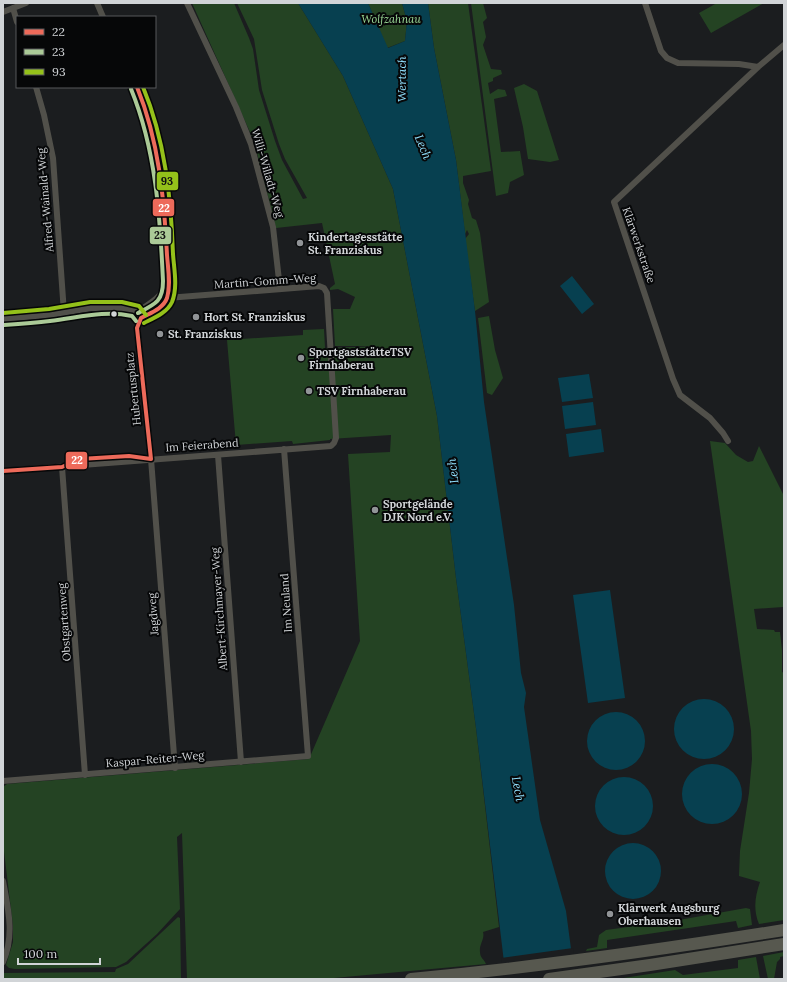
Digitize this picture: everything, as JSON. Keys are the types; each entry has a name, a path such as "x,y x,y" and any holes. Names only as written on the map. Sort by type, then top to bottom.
{"highway":[{"path":"411,979 495,971 587,959 784,930"},
{"path":"549,979 784,944"}],"street":[{"path":"3,12 26,3"},
{"path":"97,3 104,16"},
{"name":"Willi-Willadt-Weg","path":"187,3 252,144 273,227 280,289"},
{"path":"645,3 661,50 667,58 678,63 739,64 758,67 784,45"},
{"path":"13,8 16,18"},
{"name":"Klärwerkstraße","path":"728,441 710,418 680,396 614,202 758,67"},
{"name":"Alfred-Wainald-Weg","path":"36,88 44,115 53,158 64,313"},
{"path":"137,88 147,114 158,158 168,279 167,298 165,302 141,318"},
{"path":"141,318 142,309 153,302 161,294 168,279"},
{"name":"Martin-Gomm-Weg","path":"167,298 318,286 324,288 327,293 336,438 331,446"},
{"path":"3,320 64,313 91,308 122,308 136,311 141,318"},
{"name":"Hubertusplatz","path":"141,318 137,328 151,459"},
{"name":"Im Feierabend","path":"3,471 331,446"},
{"name":"Im Neuland","path":"284,449 308,756"},
{"name":"Albert-Kirchmayer-Weg","path":"218,454 241,762"},
{"name":"Jagdweg","path":"151,459 175,768"},
{"name":"Obstgartenweg","path":"62,467 85,775"},
{"name":"Kaspar-Reiter-Weg","path":"3,781 308,756"},
{"path":"3,881 10,927 8,950 3,962"}],"green space":[{"path":"192,3 234,3 253,49 259,90 275,141 282,160 303,199 307,198 285,159 279,144 262,90 254,39 237,3 298,3 343,76 393,189 437,416 456,578 476,728 499,927 483,932 480,954 486,964 323,979 187,979 182,833 177,837 180,909 157,934 126,962 116,967 15,969 9,968 6,965 13,942 13,926 3,843 3,787 7,784 309,759 360,641 348,454 390,452 391,435 330,439 293,444 292,441 236,445 227,340 303,335 303,330 324,329 325,348 383,346 335,346 333,309 350,309 355,297 338,289 330,290 330,288 335,284 322,223 276,228 254,141"},
{"name":"Wolfzahnau","path":"368,3 402,3 407,21 405,41 387,48"},
{"path":"428,3 468,3 491,171 463,176 463,183 469,200 468,204 472,218 476,220 480,233 489,302 475,311 465,239 469,234 467,230 465,234 456,160 434,48"},
{"path":"471,3 483,3 487,18 483,22 486,37 483,45 491,69 501,70 502,74 493,78 493,81 488,83 490,94 498,89 505,90 507,96 494,99 501,152 520,151 524,175 510,182 508,193 496,196"},
{"path":"717,3 764,3 711,33 699,13"},
{"path":"524,84 537,91 559,160 550,162 528,159 523,127 514,88"},
{"path":"489,316 495,350 503,378 492,395 487,393 478,318"},
{"path":"710,441 725,443 736,455 748,462 753,461 759,446 784,496 784,605 783,607 754,609 757,629 774,630 775,632 780,632 782,650 782,672 784,673 784,920 759,924 755,903 760,882 739,876 740,851 749,793 752,759 751,731"},
{"path":"746,908 750,909 752,925 738,928 736,921 607,940 607,948 586,951 587,949 597,947 599,935 606,930 679,920"},
{"path":"178,917 180,918 181,978 3,979 3,973 115,972 116,969 128,964"},
{"path":"784,952 784,956 780,957 777,962 774,979 768,979 763,956"},
{"path":"756,957 760,979 617,979 675,970 683,975 738,968 738,960"}],"water":[{"path":"298,3 368,3 388,48 405,41 407,21 402,3 428,3 434,48 456,160 475,311 484,402 514,605 521,673 526,693 524,707 540,820 566,911 575,979 506,979 437,416 393,189 343,76"},
{"path":"572,276 594,304 582,314 560,286"},
{"path":"589,374 593,398 562,402 558,378"},
{"path":"593,402 596,425 565,429 562,406"},
{"path":"601,429 604,452 569,457 566,434"},
{"path":"610,590 625,698 588,703 573,595"},
{"path":"704,699 721,704 729,712 734,729 729,746 721,754 704,759 687,754 679,746 674,729 679,712 687,704"},
{"path":"616,712 627,714 640,725 643,730 645,741 643,752 632,765 627,768 616,770 605,768 592,757 589,752 587,741 589,730 600,717 605,714"},
{"path":"706,764 718,764 729,769 737,777 742,788 740,806 729,819 718,824 706,824 695,819 687,811 682,800 682,788 687,777 695,769"},
{"path":"624,777 635,779 648,790 651,795 653,806 651,817 640,830 635,833 624,835 613,833 600,822 597,817 595,806 597,795 608,782 613,779"},
{"path":"627,843 639,843 649,847 657,855 661,865 661,877 657,887 649,895 639,899 627,899 617,895 609,887 605,877 605,865 609,855 617,847"}],"pier":[{"path":"573,948 577,979 504,979 501,958"}],"transit line":[{"name":"22","path":"137,88 151,128 159,170 164,212 169,282 167,298 163,305 141,318"},
{"name":"93","path":"143,88 157,127 166,169 171,211 175,278 174,296 170,306 160,315 144,323"},
{"name":"23","path":"131,89 146,136 151,159 158,208 163,281 163,288 160,298 150,307 138,313"},
{"name":"93","path":"3,313 49,309 90,302 122,302 139,306 146,315"},
{"name":"23","path":"4,325 60,320 101,314 121,314 132,316 136,321"},
{"name":"22","path":"141,318 137,328 151,459"},
{"name":"22","path":"3,471 62,467 80,459 129,456 151,459"}],"place":[{"name":"Kindertagesstätte St. Franziskus","path":"300,243"},
{"name":"Hort St. Franziskus","path":"196,317"},
{"name":"St. Franziskus","path":"160,334"},
{"name":"SportgaststätteTSV Firnhaberau","path":"301,358"},
{"name":"TSV Firnhaberau","path":"309,391"},
{"name":"Sportgelände DJK Nord e.V.","path":"375,510"},
{"name":"Klärwerk Augsburg Oberhausen","path":"610,914"}],"water label":[{"name":"Wertach","path":"402,79"},
{"name":"Lech","path":"423,147"},
{"name":"Lech","path":"453,471"},
{"name":"Lech","path":"518,789"}]}
